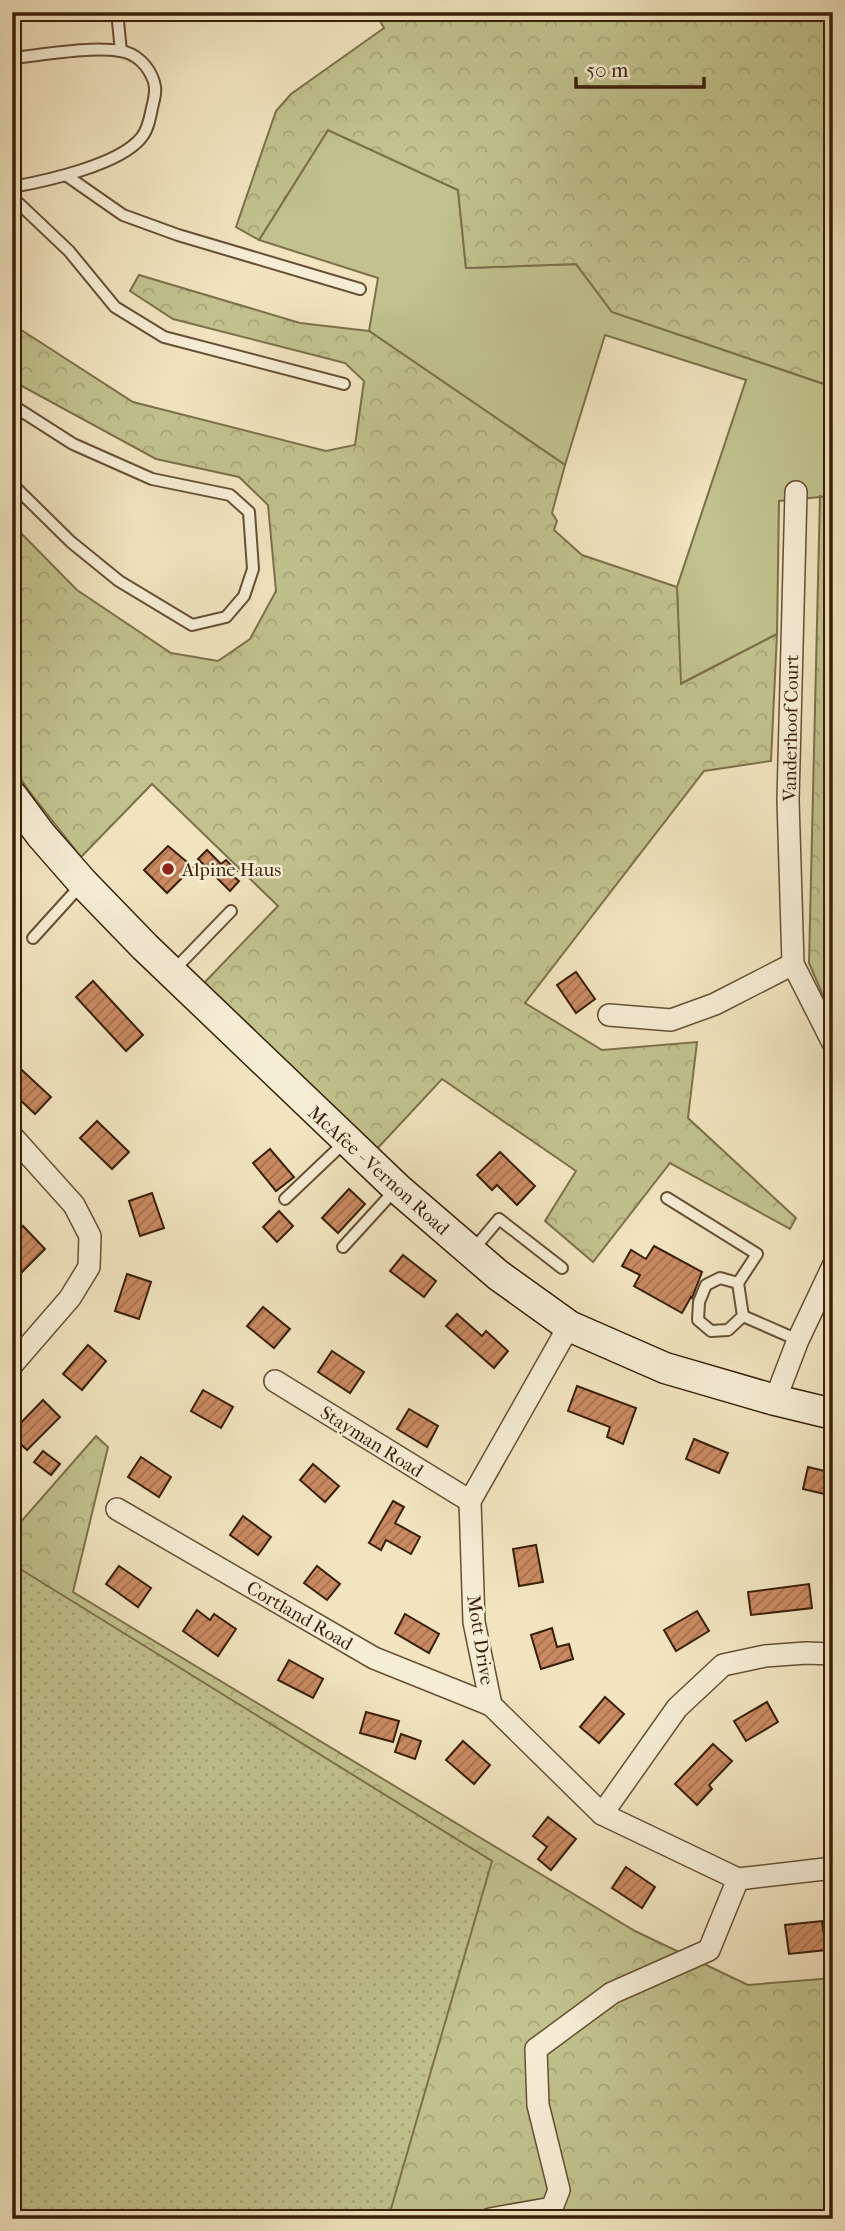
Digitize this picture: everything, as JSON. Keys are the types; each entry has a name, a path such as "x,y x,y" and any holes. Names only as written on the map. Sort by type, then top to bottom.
{"main road":[{"name":"McAfee - Vernon Road","path":"12,796 41,835 83,883 171,973 346,1141 471,1253 569,1326 665,1368 833,1414"}],"street":[{"name":"Vanderhoof Court","path":"796,492 788,800 793,964 833,1042"},
{"path":"609,1015 671,1020 715,1004 793,964"},
{"path":"12,1136 74,1205 90,1236 89,1267 70,1298 12,1365"},
{"path":"775,1400 798,1340 833,1266"},
{"path":"470,1501 569,1326"},
{"name":"Stayman Road","path":"275,1381 470,1501"},
{"name":"Mott Drive","path":"470,1501 474,1622 491,1705 602,1814 738,1879"},
{"name":"Cortland Road","path":"117,1508 374,1658 491,1705"},
{"path":"602,1814 677,1709 723,1665 765,1656 833,1654"},
{"path":"489,2219 552,2208 559,2190 538,2105 536,2049 612,1993 709,1950 738,1879 833,1868"}],"lane":[{"path":"117,12 121,51"},
{"path":"12,58 95,50 121,51 135,56 147,68 156,88 143,135 134,146 113,158 67,176 12,187"},
{"path":"67,176 123,215 178,235 360,289"},
{"path":"12,197 69,251 115,307 164,337 344,384"},
{"path":"12,405 73,444 152,479 230,495 249,512 253,569 244,596 226,617 192,625 119,581 71,542 12,484"},
{"path":"33,937 83,883"},
{"path":"171,973 231,911"},
{"path":"285,1199 346,1141"},
{"path":"343,1247 397,1188"},
{"path":"667,1198 757,1254 738,1283 743,1316"},
{"path":"471,1253 499,1219 562,1268"},
{"path":"738,1283 720,1279 706,1285 699,1302 698,1320 711,1331 728,1330 743,1316"},
{"path":"743,1316 798,1340"}],"green space":[{"path":"375,12 833,12 833,387 612,312 576,264 466,268 458,190 328,130 259,240 236,227 276,111 291,94 384,28"},
{"path":"328,130 458,190 466,268 576,264 612,312 833,387 833,501 820,497 779,501 777,634 680,684 677,587 746,380 605,335 565,465 369,331 378,278 259,240"},
{"path":"139,275 300,323 369,331 565,465 552,513 557,521 554,530 582,555 677,587 681,684 777,634 771,761 704,771 525,1003 602,1050 697,1042 688,1118 796,1218 790,1229 670,1163 593,1262 545,1221 576,1171 442,1079 376,1150 204,983 278,906 152,784 81,857 29,791 12,766 12,524 77,590 171,653 218,661 250,639 276,591 268,505 239,477 156,459 18,384 12,377 12,324 133,402 326,451 355,445 364,381 345,363 173,319 130,291"},
{"path":"820,496 833,501 833,1019 809,963"},
{"path":"96,1436 108,1447 73,1592 635,1931 748,1985 833,1978 833,2219 12,2219 12,1532"},
{"path":"17,1567 492,1861 388,2219 12,2219 12,1572"}],"building":[{"name":"Alpine Haus","path":"168,846 193,867 167,893 144,870"},
{"path":"207,850 221,864 226,860 237,871 233,876 239,881 230,891 198,859"},
{"path":"576,972 595,999 576,1013 557,985"},
{"path":"93,981 143,1035 126,1051 76,997"},
{"path":"12,1061 51,1097 35,1114 12,1092"},
{"path":"97,1121 129,1152 112,1169 80,1138"},
{"path":"270,1149 294,1177 276,1191 253,1163"},
{"path":"500,1152 535,1186 517,1205 497,1185 492,1190 477,1175"},
{"path":"349,1189 365,1204 338,1233 322,1218"},
{"path":"152,1193 164,1228 140,1236 129,1201"},
{"path":"279,1211 293,1226 277,1242 263,1227"},
{"path":"23,1226 45,1249 22,1272 12,1262 12,1236"},
{"path":"654,1246 702,1272 692,1298 682,1313 634,1286 640,1275 622,1266 631,1250 646,1259"},
{"path":"403,1255 436,1281 424,1297 390,1271"},
{"path":"127,1274 151,1282 139,1319 115,1311"},
{"path":"263,1307 290,1329 274,1348 247,1326"},
{"path":"457,1314 482,1336 486,1331 508,1351 494,1368 446,1326"},
{"path":"88,1345 106,1361 82,1390 63,1374"},
{"path":"332,1351 364,1372 350,1393 318,1372"},
{"path":"577,1386 636,1408 623,1444 607,1437 610,1427 568,1411"},
{"path":"203,1390 233,1407 221,1428 191,1411"},
{"path":"43,1400 60,1417 27,1450 12,1436 12,1432"},
{"path":"409,1409 438,1426 427,1447 397,1429"},
{"path":"694,1439 728,1453 719,1473 686,1459"},
{"path":"43,1451 60,1464 51,1475 34,1462"},
{"path":"141,1457 171,1477 159,1497 128,1477"},
{"path":"313,1464 339,1486 325,1502 300,1480"},
{"path":"808,1467 833,1473 833,1496 803,1489"},
{"path":"393,1501 404,1507 395,1523 420,1537 411,1554 386,1540 381,1550 369,1543"},
{"path":"243,1516 271,1537 258,1555 230,1535"},
{"path":"536,1545 543,1582 519,1586 513,1549"},
{"path":"119,1566 151,1588 138,1607 106,1584"},
{"path":"317,1566 340,1584 327,1600 304,1583"},
{"path":"809,1584 812,1608 751,1615 748,1592"},
{"path":"197,1610 210,1620 214,1614 236,1629 218,1656 183,1631"},
{"path":"697,1611 709,1631 676,1651 664,1630"},
{"path":"405,1614 439,1634 429,1653 395,1633"},
{"path":"552,1628 557,1647 569,1644 573,1659 541,1669 531,1635"},
{"path":"289,1660 323,1679 313,1698 278,1680"},
{"path":"605,1697 624,1714 599,1743 580,1727"},
{"path":"767,1702 778,1722 746,1741 734,1721"},
{"path":"366,1712 399,1721 393,1742 360,1733"},
{"path":"401,1734 421,1741 415,1759 395,1752"},
{"path":"463,1741 490,1765 474,1784 446,1760"},
{"path":"713,1744 732,1761 709,1785 712,1789 697,1805 675,1784"},
{"path":"548,1817 576,1839 551,1870 538,1859 547,1847 533,1836"},
{"path":"626,1867 655,1887 642,1908 612,1888"},
{"path":"822,1921 826,1950 789,1954 785,1925"}],"place":[{"name":"Alpine Haus","path":"168,869"}]}
